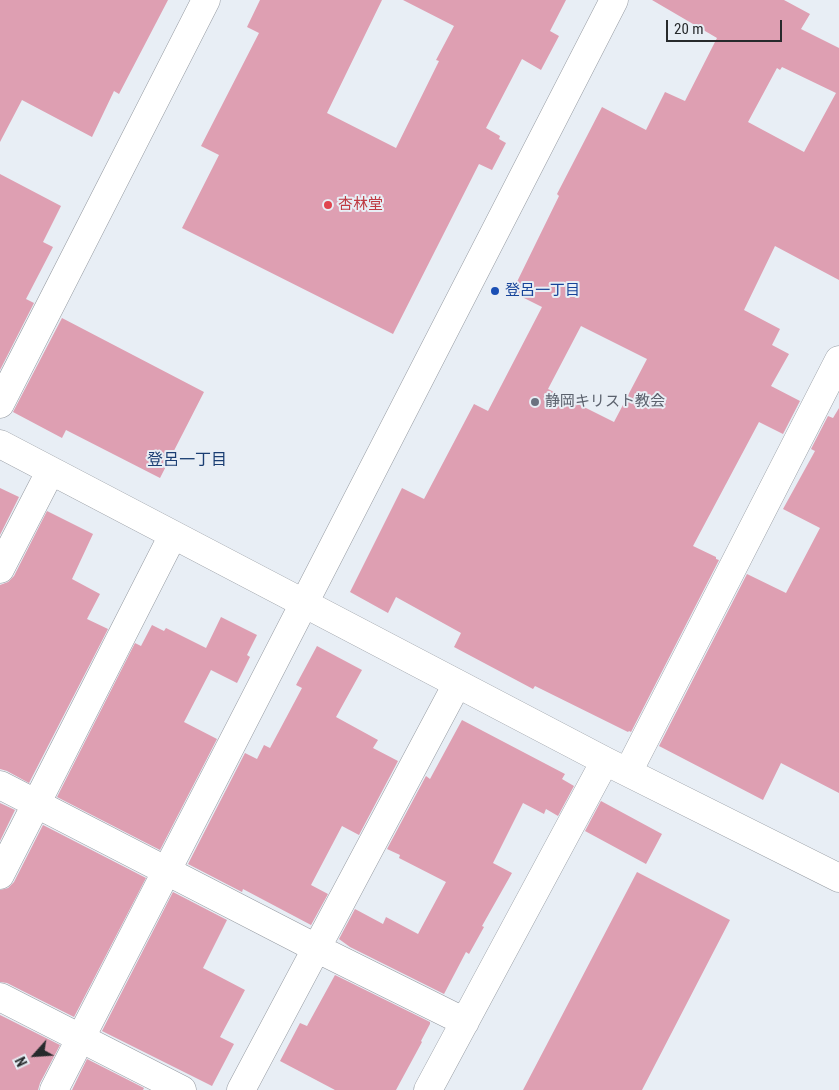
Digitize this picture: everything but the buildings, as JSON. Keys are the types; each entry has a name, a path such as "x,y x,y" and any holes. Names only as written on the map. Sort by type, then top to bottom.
{"street":[{"path":"0,404 206,0"},
{"path":"54,1090 614,0"},
{"path":"428,1090 465,1022 616,766 839,360"},
{"path":"0,444 50,472 457,684 839,878"},
{"path":"0,569 50,472"},
{"path":"0,874 173,535"},
{"path":"241,1090 457,684"},
{"path":"0,785 316,948 465,1022"},
{"path":"0,997 182,1090"}],"place":[{"name":"杏林堂","path":"328,205"},
{"name":"登呂一丁目","path":"495,291"},
{"name":"静岡キリスト教会","path":"535,402"}],"district":[{"name":"登呂一丁目","path":"187,461"}]}
